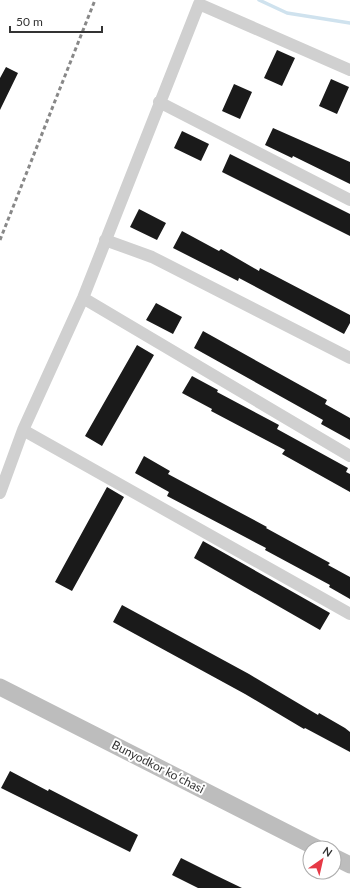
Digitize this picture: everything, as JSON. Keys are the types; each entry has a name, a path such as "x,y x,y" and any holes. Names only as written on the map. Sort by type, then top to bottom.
{"main road":[{"name":"Bunyodkor koʻchasi","path":"0,687 302,840"}],"street":[{"path":"0,493 23,430 83,298 159,102 199,4 350,70"},
{"path":"159,102 350,200"},
{"path":"105,240 152,257 350,358"},
{"path":"83,298 350,456"},
{"path":"23,430 350,614"}],"building":[{"path":"277,50 295,58 282,86 264,78"},
{"path":"6,67 18,73 0,110 0,78"},
{"path":"331,79 349,87 337,114 319,106"},
{"path":"234,84 252,92 240,119 222,111"},
{"path":"273,128 350,162 350,184 293,156 292,158 265,145"},
{"path":"182,131 209,144 201,161 174,148"},
{"path":"230,154 350,214 350,236 222,172"},
{"path":"139,209 166,223 157,240 130,227"},
{"path":"182,231 219,251 221,249 259,271 260,268 350,315 350,323 344,334 239,278 238,281 173,248"},
{"path":"156,303 182,317 173,334 146,320"},
{"path":"203,331 327,400 325,404 350,418 350,440 321,424 323,420 194,348"},
{"path":"137,345 154,355 102,446 85,436"},
{"path":"192,376 218,390 217,392 279,425 277,429 348,468 346,472 350,474 350,492 282,454 285,450 211,411 212,409 182,393"},
{"path":"144,456 170,471 168,474 267,527 266,528 330,563 328,565 350,577 350,599 329,587 330,585 265,550 266,548 167,496 169,492 135,473"},
{"path":"107,487 124,497 72,591 55,582"},
{"path":"203,541 330,613 320,630 194,558"},
{"path":"122,605 249,674 318,715 319,713 345,728 350,732 350,752 305,728 304,729 245,694 113,622"},
{"path":"10,771 48,791 49,789 138,835 130,852 1,788"},
{"path":"181,858 242,888 198,888 172,875"}],"waterway":[{"path":"259,0 287,13 350,23"}],"railway":[{"path":"0,240 95,0"}]}
